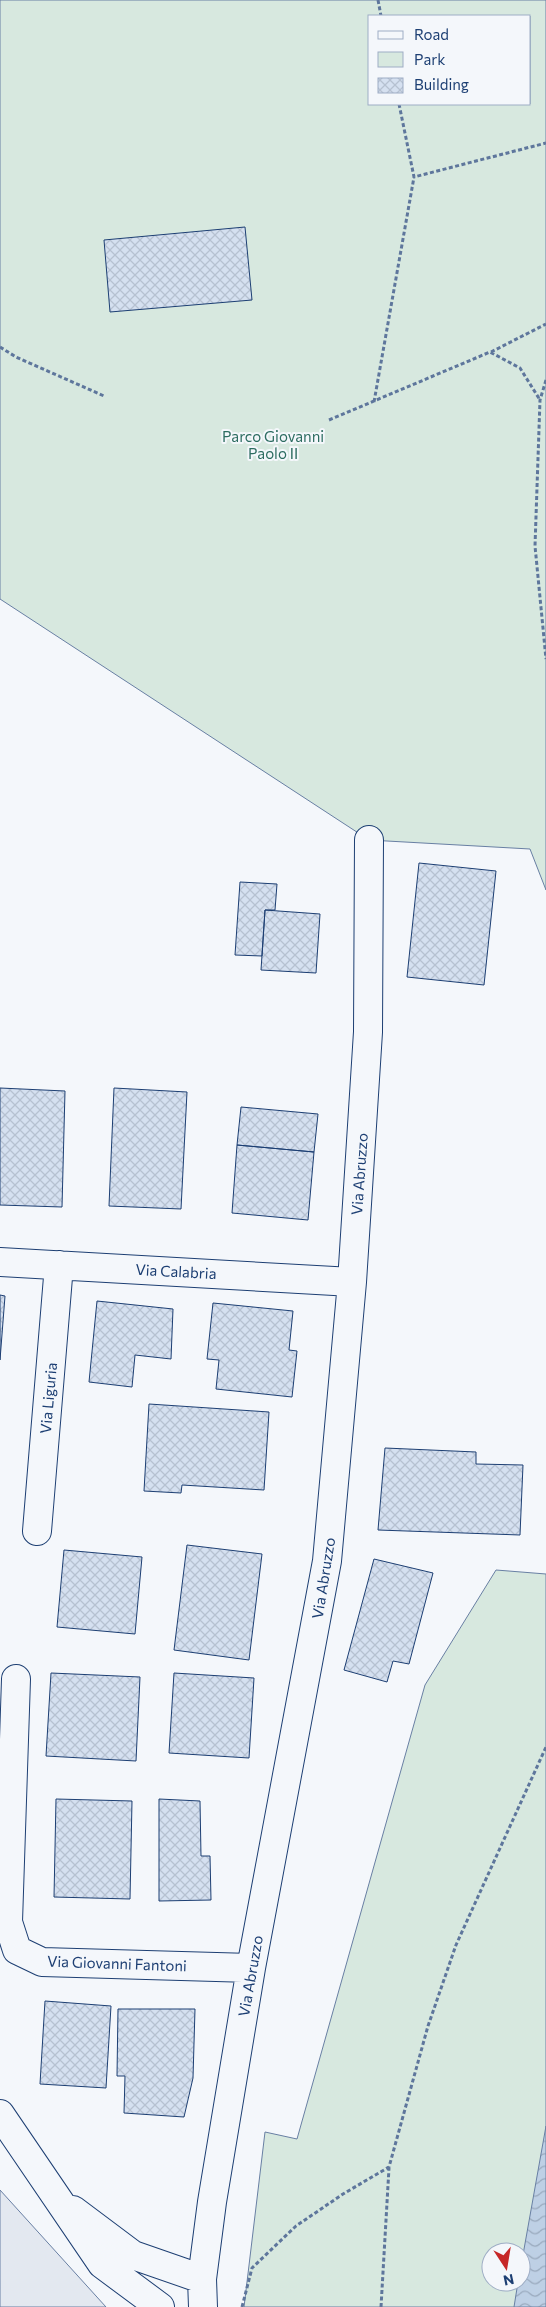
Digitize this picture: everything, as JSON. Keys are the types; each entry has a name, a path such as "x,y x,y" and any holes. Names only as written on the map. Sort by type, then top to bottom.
{"street":[{"name":"Via Abruzzo","path":"203,2307 202,2279 212,2202 251,1968 327,1561 352,1282 368,1032 369,840"},
{"name":"Via Calabria","path":"0,1262 352,1282"},
{"name":"Via Liguria","path":"37,1531 58,1264"},
{"name":"Via Giovanni Fantoni","path":"16,1679 8,1922 17,1950 42,1962 251,1968"},
{"path":"0,2114 102,2264 160,2307"},
{"path":"55,2197 133,2255 202,2279"}],"path":[{"path":"378,0 381,15"},
{"path":"374,402 414,177 399,105"},
{"path":"414,177 546,142"},
{"path":"329,420 490,352 546,324"},
{"path":"0,347 16,357 104,396"},
{"path":"490,352 520,368 540,400"},
{"path":"546,380 540,400 535,546 546,659"},
{"path":"381,2307 389,2167 428,2026 456,1946 546,1747"},
{"path":"242,2307 252,2268 296,2226 343,2194 389,2167"}],"green space":[{"name":"Parco Giovanni Paolo II","path":"0,0 546,0 546,890 530,849 369,840 0,599"},
{"path":"496,1570 546,1574 546,2307 244,2307 265,2132 297,2139 425,1685"}],"shaded area":[{"path":"0,2190 106,2307 0,2307"}],"water":[{"path":"546,2126 546,2307 514,2307 516,2292 531,2292 531,2242 525,2242"}],"building":[{"path":"245,227 252,300 110,312 104,240"},
{"path":"419,863 496,871 484,985 407,977"},
{"path":"240,882 277,884 275,910 265,910 262,956 235,955"},
{"path":"265,910 320,914 316,973 261,970"},
{"path":"0,1088 65,1091 62,1207 0,1205"},
{"path":"114,1088 187,1092 181,1209 109,1206"},
{"path":"241,1107 318,1114 314,1152 237,1145"},
{"path":"237,1145 314,1152 308,1220 232,1213"},
{"path":"0,1295 5,1296 0,1360"},
{"path":"97,1301 173,1309 171,1359 135,1355 132,1387 89,1382"},
{"path":"213,1303 293,1311 289,1350 297,1351 292,1397 216,1389 219,1360 207,1359"},
{"path":"149,1404 269,1412 264,1490 182,1485 181,1493 144,1491"},
{"path":"385,1448 476,1452 476,1464 523,1465 520,1535 378,1530"},
{"path":"187,1545 262,1554 249,1660 174,1650"},
{"path":"64,1550 142,1557 135,1634 57,1627"},
{"path":"374,1559 433,1573 409,1664 393,1661 387,1682 344,1670"},
{"path":"51,1673 140,1677 136,1761 46,1756"},
{"path":"174,1673 254,1678 249,1758 169,1753"},
{"path":"56,1799 132,1801 130,1899 54,1897"},
{"path":"159,1799 200,1801 201,1856 210,1856 211,1900 159,1901"},
{"path":"45,2001 111,2006 106,2088 40,2084"},
{"path":"118,2009 195,2009 193,2078 184,2117 124,2113 125,2076 117,2076"}]}
